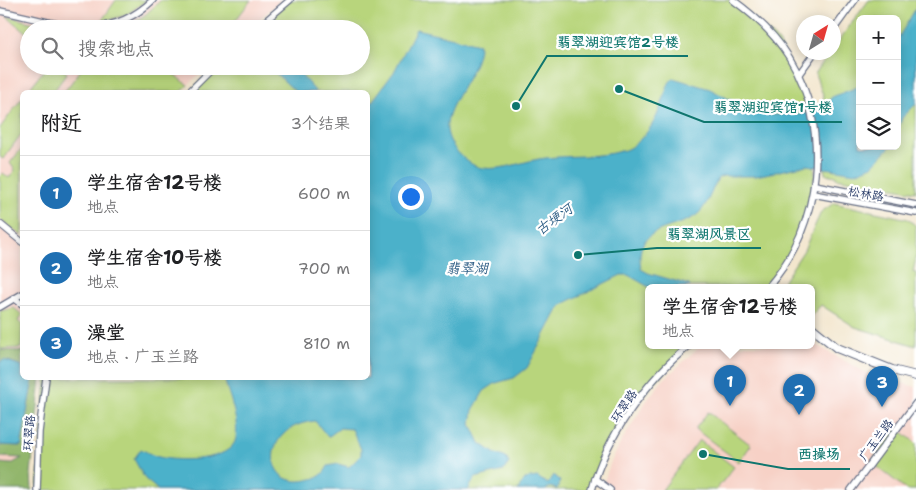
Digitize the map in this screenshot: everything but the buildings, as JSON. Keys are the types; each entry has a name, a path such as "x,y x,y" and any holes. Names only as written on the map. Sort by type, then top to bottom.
{"main road":[{"path":"815,329 837,348 916,378"},
{"path":"815,334 838,352 895,375 916,378"}],"street":[{"path":"123,20 139,12 153,0"},
{"path":"267,20 290,0"},
{"path":"734,0 772,34 790,57 809,102 816,144 815,185 800,235 778,276 771,284"},
{"path":"841,19 855,0"},
{"path":"0,11 42,20"},
{"path":"798,74 809,60"},
{"path":"191,90 206,75"},
{"name":"松林路","path":"815,185 916,205"},
{"name":"松林路","path":"813,194 916,213"},
{"path":"0,224 20,240"},
{"path":"0,306 20,295"},
{"path":"15,299 20,303"},
{"name":"环翠路","path":"592,490 595,479 633,404 676,356 685,349"},
{"name":"环翠路","path":"37,490 39,425 46,380"},
{"name":"广玉兰路","path":"851,490 916,403"},
{"path":"595,479 610,490"}],"shaded area":[{"path":"0,0 281,0 258,20 20,20 20,75 198,75 183,90 20,90 20,380 41,380 31,473 32,490 0,490"},
{"path":"815,344 870,375 916,387 916,490 601,490 610,464 621,442 647,400 663,380 698,349 815,349"}],"green space":[{"path":"116,0 147,0 126,15 110,20 102,20"},
{"path":"161,0 251,0 236,20 137,20"},
{"path":"290,0 733,0 779,42 809,102 815,175 800,235 770,284 645,284 645,349 686,349 633,405 606,453 592,490 37,490 46,380 370,380 370,90 191,90 206,75 370,75 370,20 267,20"},
{"path":"869,0 916,0 916,192 836,178 836,176 825,174 818,106 822,103 824,97 815,74 824,60 841,60 841,38 856,17 856,150 901,150 901,15 858,15"},
{"path":"6,16 22,20 20,20 20,28"},
{"path":"40,75 66,75 54,90 29,90"},
{"path":"77,75 175,75 188,85 183,90 66,90"},
{"path":"20,101 20,136 3,159 0,157 0,128"},
{"path":"20,150 20,234 0,219 0,176 3,173 9,178 15,170 10,163"},
{"path":"834,203 908,219 916,226 916,259 913,272 916,273 916,346 855,327 821,305 815,312 815,284 782,284 804,250 821,212"},
{"path":"14,308 20,313 18,321 20,323 20,348 0,349 0,311"},
{"path":"0,350 20,351 20,365 9,361 0,362"},
{"path":"33,380 41,380 31,473 32,490 0,490 0,463 11,464 22,458 0,457 0,445 21,446"},
{"path":"708,412 751,445 739,462 695,429"},
{"path":"897,428 916,443 916,490 907,490 871,462"},
{"path":"699,440 734,467 716,490 662,490"}],"water":[{"path":"916,8 916,104 901,121 901,60 901,33"},
{"name":"翡翠湖","path":"416,29 479,44 478,55 449,114 447,125 448,135 457,151 471,164 482,168 506,167 546,158 602,155 628,149 649,130 669,83 673,78 710,89 744,107 768,115 801,114 821,109 832,97 856,88 856,150 887,150 872,166 855,173 807,165 756,176 723,176 718,178 699,213 690,219 659,230 643,243 640,254 641,269 648,273 686,284 645,285 628,275 621,275 565,303 559,308 527,368 514,378 496,383 484,391 473,410 471,424 480,443 494,453 506,458 509,463 503,471 475,478 468,490 158,490 145,479 134,459 141,449 152,455 167,459 190,460 215,456 225,452 232,446 237,431 233,408 225,380 370,380 370,104 394,72","holes":["315,421 328,437 340,428 352,429 361,449 361,455 349,467 338,464 328,466 320,476 307,480 292,481 282,476 275,467 276,445 284,434 297,425"]},
{"path":"278,75 301,75 314,90 294,90"},
{"path":"4,360 20,365 20,380 33,380 21,446 0,445 0,362"},
{"path":"554,475 560,481 557,489 550,487 545,490 518,490 525,479 537,477 548,484"}],"place":[{"name":"翡翠湖迎宾馆1号楼","path":"619,89"},
{"name":"翡翠湖迎宾馆2号楼","path":"516,106"},
{"name":"翡翠湖风景区","path":"578,255"},
{"name":"学生宿舍12号楼","path":"730,406"},
{"name":"澡堂","path":"882,407"},
{"name":"学生宿舍10号楼","path":"799,415"},
{"name":"西操场","path":"703,454"}],"water label":[{"name":"古埂河","path":"554,219"}]}
